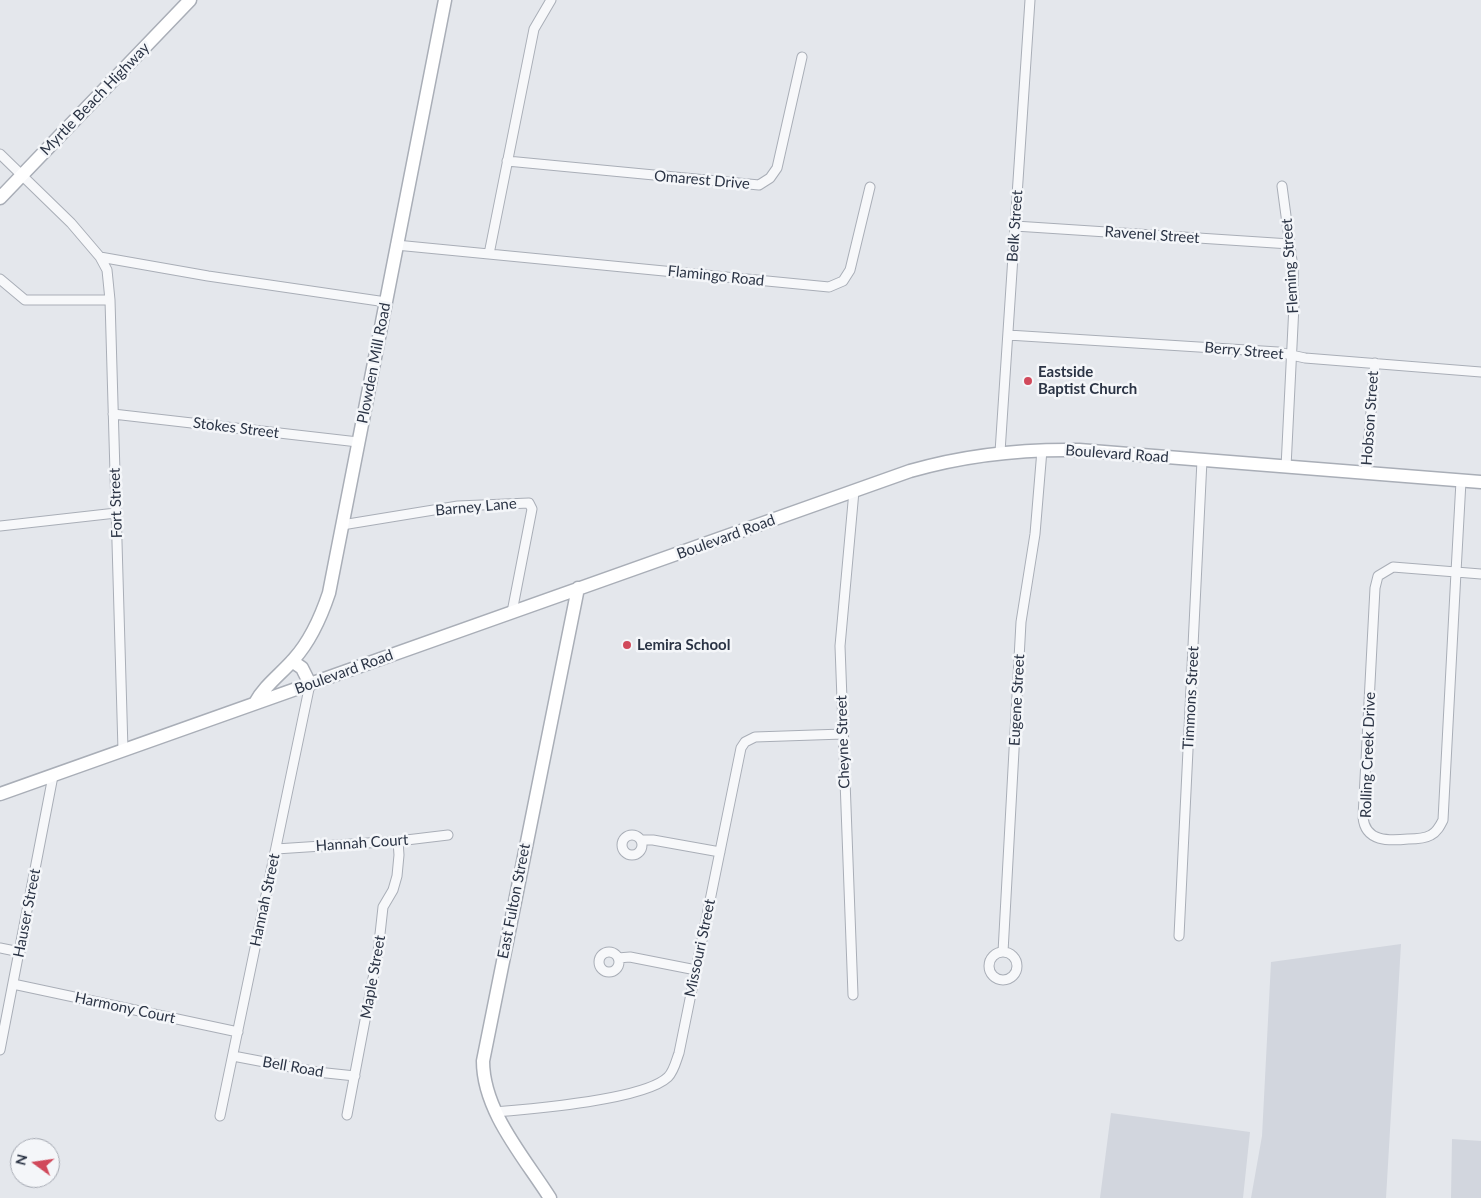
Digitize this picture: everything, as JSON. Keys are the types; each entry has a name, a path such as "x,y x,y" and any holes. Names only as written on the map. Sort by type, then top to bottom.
{"street":[{"name":"Myrtle Beach Highway","path":"0,198 190,0"},
{"name":"Plowden Mill Road","path":"255,703 261,692 292,661 312,633 324,610 444,0"},
{"path":"489,254 534,29 551,0"},
{"name":"Belk Street","path":"1000,452 1030,0"},
{"name":"Omarest Drive","path":"507,161 759,185 770,178 777,168 802,57"},
{"name":"Fort Street","path":"0,154 71,223 100,257 107,270 110,300 123,750"},
{"name":"Fleming Street","path":"1282,186 1294,288 1286,467"},
{"name":"Flamingo Road","path":"396,245 832,287 843,281 850,270 870,187"},
{"name":"Ravenel Street","path":"1015,226 1290,244"},
{"path":"100,257 217,277 386,302"},
{"path":"0,279 25,300 110,300"},
{"name":"Berry Street","path":"1008,335 1278,352 1292,356 1481,372"},
{"name":"Hobson Street","path":"1366,473 1375,363"},
{"name":"Stokes Street","path":"113,414 358,442"},
{"name":"Eugene Street","path":"1003,952 1021,622 1035,534 1042,450"},
{"name":"Boulevard Road","path":"0,794 578,588 854,491 937,464 1000,452 1078,450 1481,482"},
{"name":"Timmons Street","path":"1179,936 1202,460"},
{"name":"Rolling Creek Drive","path":"1461,481 1456,572 1443,820 1437,831 1426,837 1383,840 1368,830 1363,816 1376,580 1381,573 1393,567 1456,572 1481,574"},
{"name":"Cheyne Street","path":"852,994 840,646 854,491"},
{"name":"Barney Lane","path":"342,525 458,506 529,503 532,509 512,612"},
{"path":"0,526 116,513"},
{"name":"East Fulton Street","path":"550,1198 495,1112 484,1085 484,1053 578,588"},
{"path":"292,661 302,668 310,684"},
{"name":"Hannah Street","path":"220,1116 310,684"},
{"name":"Missouri Street","path":"495,1112 557,1106 615,1096 656,1085 666,1078 675,1066 679,1053 740,751 745,742 751,738 843,734"},
{"name":"Hauser Street","path":"0,1050 53,776"},
{"name":"Hannah Court","path":"276,849 398,841 448,835"},
{"path":"641,840 653,840 720,852"},
{"name":"Maple Street","path":"347,1115 378,952 383,904 393,890 397,876 398,841"},
{"path":"0,948 20,952"},
{"path":"618,958 630,957 696,970"},
{"name":"Harmony Court","path":"13,984 238,1032"},
{"name":"Bell Road","path":"232,1056 317,1072 355,1076"}],"shaded area":[{"path":"1401,944 1386,1198 1251,1198 1262,1136 1271,962"},
{"path":"1111,1113 1250,1132 1243,1198 1100,1198"},
{"path":"1452,1139 1481,1141 1481,1198 1451,1198"}],"place":[{"name":"Eastside Baptist Church","path":"1028,381"},
{"name":"Lemira School","path":"627,645"}]}
